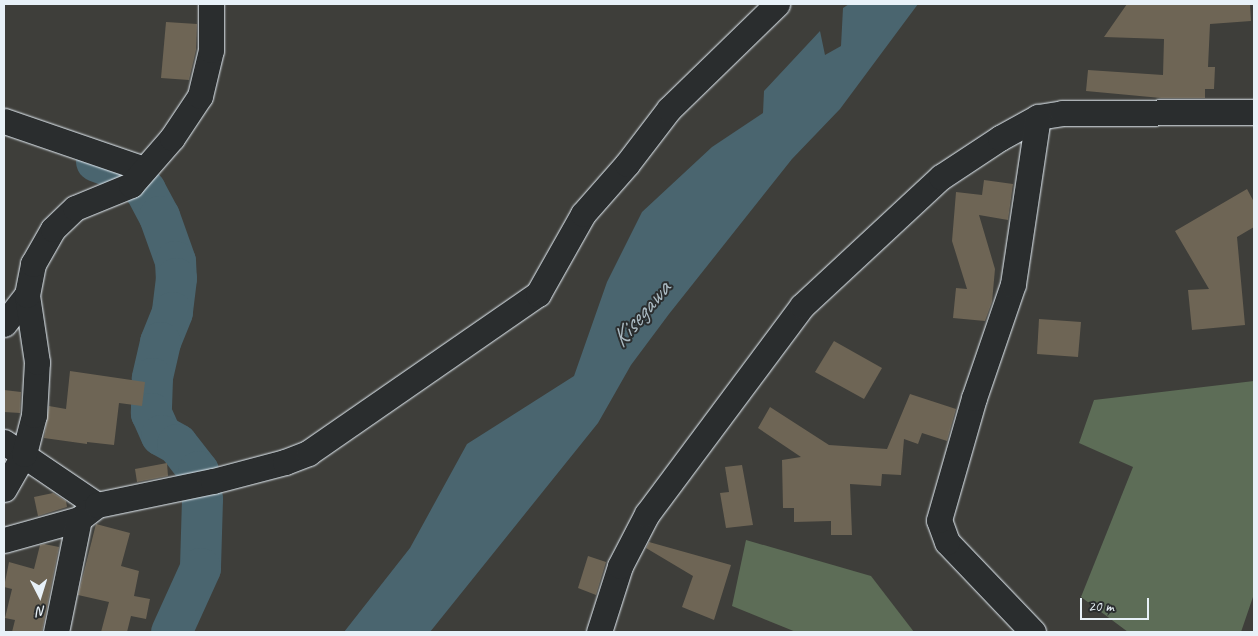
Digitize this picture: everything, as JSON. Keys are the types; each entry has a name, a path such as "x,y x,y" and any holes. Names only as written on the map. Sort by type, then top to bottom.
{"street":[{"path":"4,489 14,448 34,415 37,362 26,295 33,264 53,229 75,208 140,175 172,138 200,96 211,50 211,4"},
{"path":"4,540 88,512 285,462 308,453 538,294 583,214 627,164 669,109 777,4"},
{"path":"599,632 620,566 646,514 802,306 941,176 1000,138 1038,117 1062,113 1254,112"},
{"path":"1033,632 948,542 939,520 974,398 1013,284 1038,117"},
{"path":"4,121 140,175"},
{"path":"4,324 26,295"},
{"path":"14,448 88,512"},
{"path":"56,632 88,512"}],"green space":[{"path":"1254,381 1254,594 1241,632 1128,632 1081,597 1133,467 1079,443 1094,400"},
{"path":"746,540 871,576 914,632 796,632 732,606"}],"water":[{"name":"Kisegawa","path":"849,4 918,4 840,109 792,159 669,314 631,365 598,423 430,632 344,632 410,548 467,444 574,376 607,282 642,212 712,147 763,113 764,91 820,31 825,55 841,46 843,8"}],"building":[{"path":"1127,4 1250,4 1251,21 1210,24 1208,67 1215,67 1214,89 1205,89 1205,98 1161,98 1086,91 1088,70 1163,75 1164,39 1104,37"},
{"path":"166,22 197,24 196,50 189,80 161,78"},
{"path":"984,180 1013,184 1008,220 979,215 995,269 992,302 985,321 953,318 956,288 967,289 952,241 956,192 982,195"},
{"path":"1247,189 1254,202 1254,227 1237,237 1245,325 1192,330 1188,290 1209,289 1175,231"},
{"path":"1039,319 1081,322 1078,357 1037,354"},
{"path":"834,341 882,368 864,399 815,372"},
{"path":"70,371 145,382 142,406 119,403 114,445 87,442 87,444 44,438 49,406 66,409"},
{"path":"4,390 21,392 20,413 4,412"},
{"path":"910,394 956,409 947,441 922,433 918,444 904,439 901,475 882,474 881,486 850,484 852,535 831,535 831,521 794,522 794,508 783,508 782,460 801,457 758,428 770,407 829,445 887,449"},
{"path":"167,463 168,476 137,482 135,469"},
{"path":"742,465 753,525 726,528 720,493 729,492 725,467"},
{"path":"53,493 66,501 67,507 38,516 34,497"},
{"path":"96,524 130,533 121,566 139,571 134,596 150,599 146,619 131,616 127,632 101,632 109,602 78,595"},
{"path":"649,542 731,565 714,620 682,607 693,576 646,548"},
{"path":"40,545 59,547 42,632 12,632 15,620 5,618 12,589 4,587 9,562 34,569"},
{"path":"588,556 606,562 596,595 578,588"}],"waterway":[{"path":"96,161 126,172 145,190 159,216 175,261 176,278 172,312 160,342 152,378 151,413 161,435 177,444 198,471 202,499 200,568 171,632"}]}
